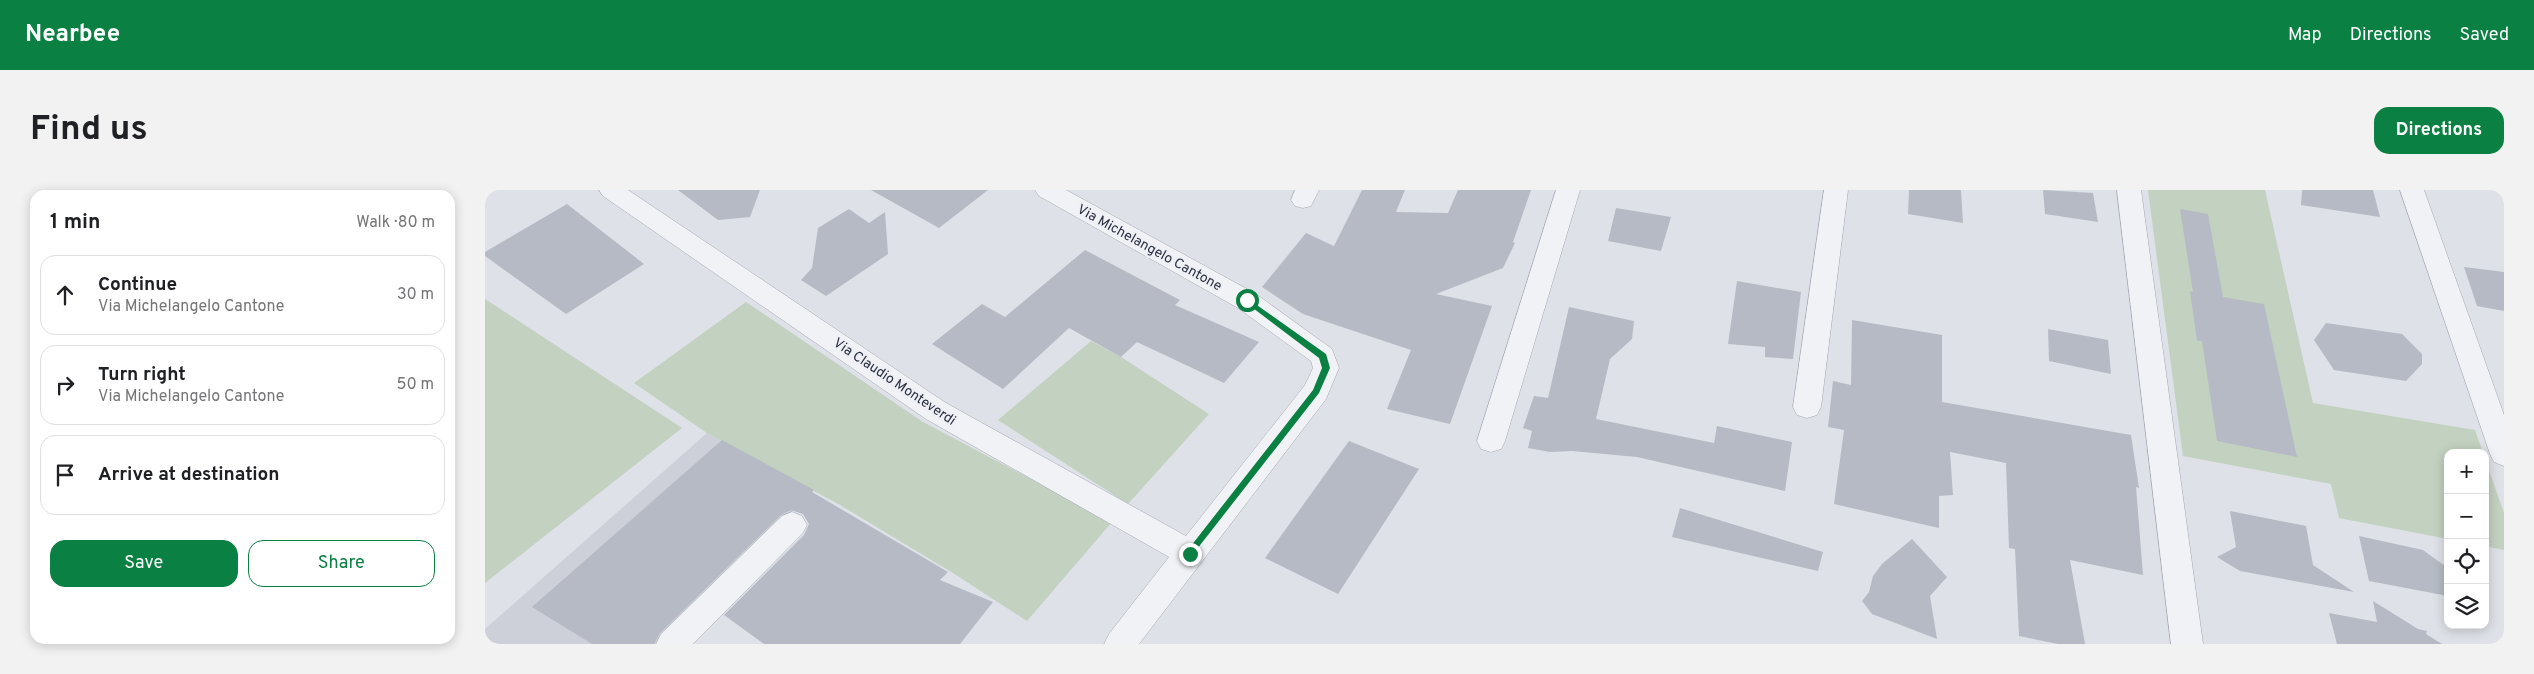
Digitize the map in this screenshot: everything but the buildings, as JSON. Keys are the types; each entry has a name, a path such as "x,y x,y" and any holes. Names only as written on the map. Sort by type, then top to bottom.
{"street":[{"name":"Via Claudio Monteverdi","path":"611,190 936,411 1190,554"},
{"path":"1491,441 1568,190"},
{"path":"1807,408 1835,190"},
{"path":"2129,190 2187,644"},
{"path":"2412,190 2504,454"},
{"name":"Via Michelangelo Cantone","path":"1050,191 1247,300 1323,356 1326,368 1316,391 1120,644"},
{"path":"672,644 792,525"}],"shaded area":[{"path":"707,433 814,490 656,644 485,644 485,629"}],"green space":[{"path":"2148,190 2265,190 2313,403 2475,430 2482,449 2444,449 2444,538 2339,518 2331,484 2183,456"},
{"path":"485,299 682,428 485,583"},
{"path":"746,302 923,422 1112,522 1027,621 953,573 840,505 707,433 634,383"},
{"path":"1091,341 1121,357 1209,414 1128,504 998,420"},
{"path":"2489,470 2504,513 2504,550 2489,547"}],"route":[{"path":"1190,554 1316,391 1326,368 1323,356 1247,300"}]}
